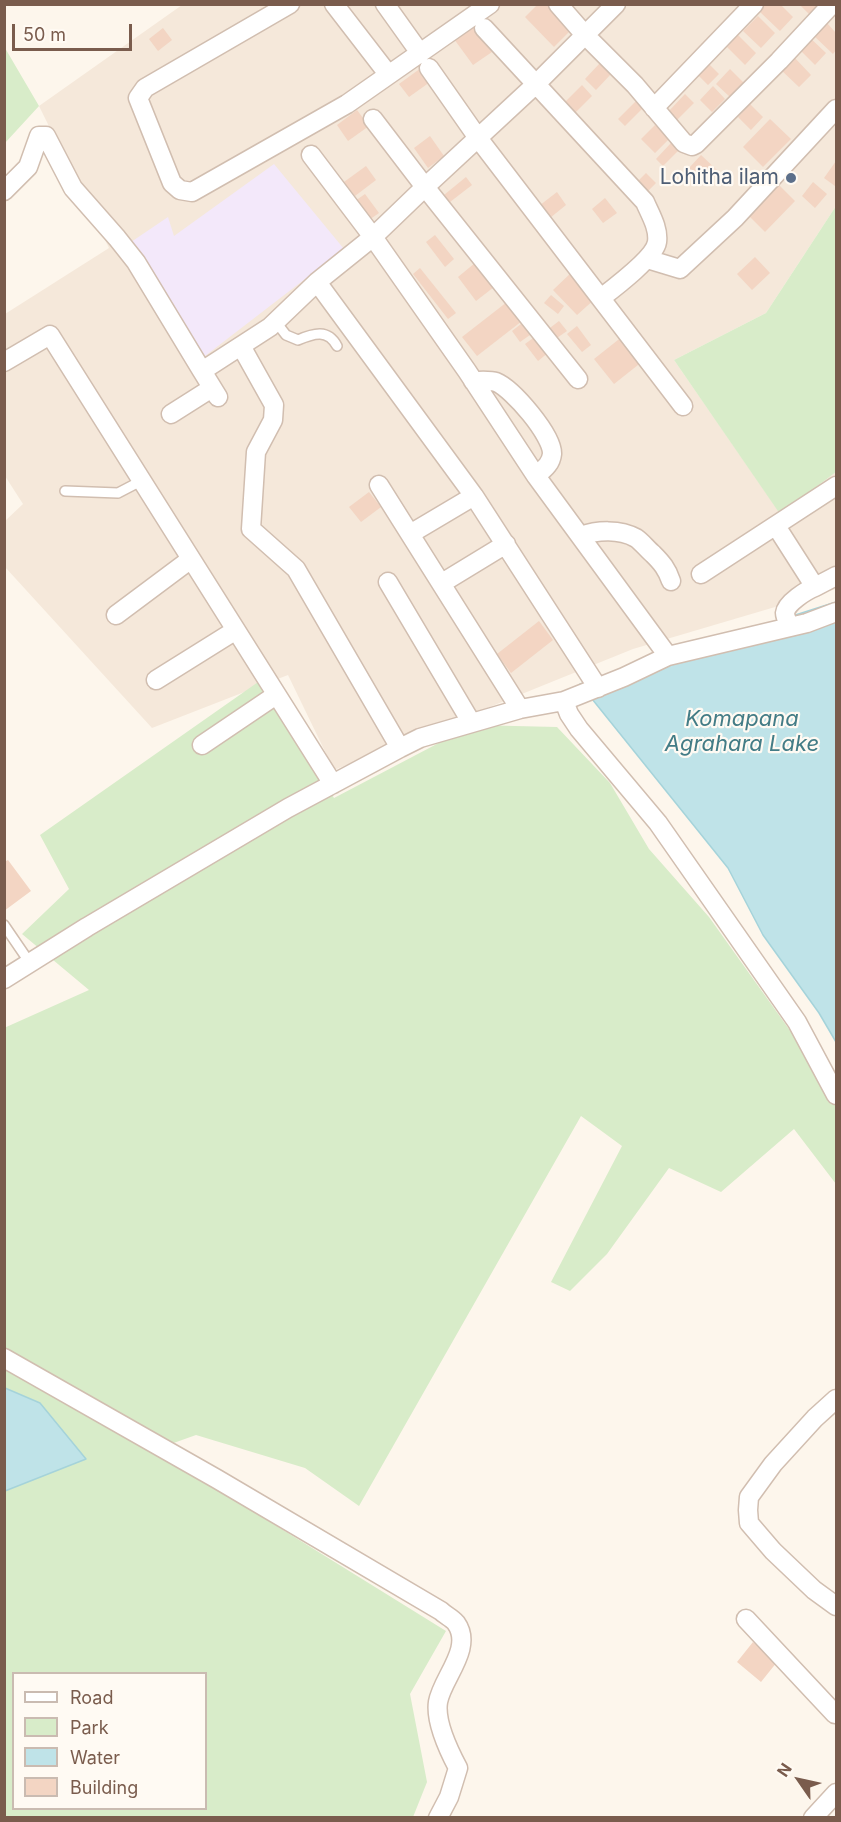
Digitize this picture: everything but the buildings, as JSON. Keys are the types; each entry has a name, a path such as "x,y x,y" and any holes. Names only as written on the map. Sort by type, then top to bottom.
{"street":[{"path":"290,4 145,88 138,98 172,183 180,190 192,192 347,104 387,74 424,60 490,4"},
{"path":"334,4 387,74"},
{"path":"385,4 478,138 683,406"},
{"path":"558,4 635,85 684,143 692,146 779,61 832,4"},
{"path":"202,371 276,322 317,282 373,237 535,85 616,4"},
{"path":"654,108 754,4"},
{"path":"484,28 645,202 654,222 657,243 647,259 601,298"},
{"path":"647,259 680,269 735,218 837,109"},
{"path":"373,119 578,379"},
{"path":"4,191 28,166 39,136 46,136 73,188 136,262 215,393 171,414"},
{"path":"311,155 373,237 536,476 668,656"},
{"path":"317,282 474,496 598,688"},
{"path":"4,362 50,335 333,784"},
{"path":"241,346 274,405 273,420 256,452 251,529 296,569 400,748"},
{"path":"473,381 494,381 501,385 513,394 533,417 552,452 549,464 536,476"},
{"path":"379,485 519,708"},
{"path":"701,574 837,486"},
{"path":"410,534 474,496"},
{"path":"776,526 815,587"},
{"path":"581,536 592,532 607,532 625,534 637,539 667,569 671,581"},
{"path":"442,583 507,544"},
{"path":"116,615 191,560"},
{"path":"790,627 785,614 786,608 804,592 837,576"},
{"path":"388,582 471,722"},
{"path":"4,979 288,808 420,738 519,708 564,700 598,688 668,656 807,623 837,612"},
{"path":"156,680 236,630"},
{"path":"202,745 276,695"},
{"path":"564,700 569,714 579,729 658,823 797,1022 837,1095"},
{"path":"4,1358 217,1479 441,1611 455,1622 461,1636 458,1658 438,1700 438,1717 458,1768 449,1797 438,1818"},
{"path":"837,1399 815,1418 773,1464 749,1497 748,1510 749,1523 773,1551 814,1590 837,1606"},
{"path":"746,1619 835,1714 837,1713"},
{"path":"813,1818 837,1792"}],"lane":[{"path":"276,322 286,335 298,340 311,335 325,334 333,339 337,346"},
{"path":"65,490 118,493 141,481"},
{"path":"4,925 30,963"}],"shaded area":[{"path":"182,5 836,5 836,206 766,313 674,360 780,513 836,472 836,589 633,649 334,770 288,675 152,728 5,567 5,521 23,504 5,476 5,314 109,248 39,106"},
{"path":"274,164 344,249 205,356 131,242 168,217 174,236"}],"green space":[{"path":"5,48 39,106 4,143"},
{"path":"836,206 836,472 780,514 674,360 766,313"},
{"path":"261,680 334,798 473,725 557,727 610,783 649,849 709,917 801,1046 836,1107 836,1184 794,1129 721,1192 669,1168 607,1254 570,1291 551,1282 622,1146 581,1116 359,1506 305,1468 196,1435 154,1450 446,1631 410,1694 427,1782 413,1817 5,1817 4,1028 89,990 22,934 69,889 40,835"}],"water":[{"name":"Komapana Agrahara Lake","path":"836,602 836,1042 819,1013 763,935 728,868 580,684"},
{"path":"5,1388 40,1403 86,1459 5,1491"}],"place":[{"name":"Lohitha ilam","path":"791,178"}]}
